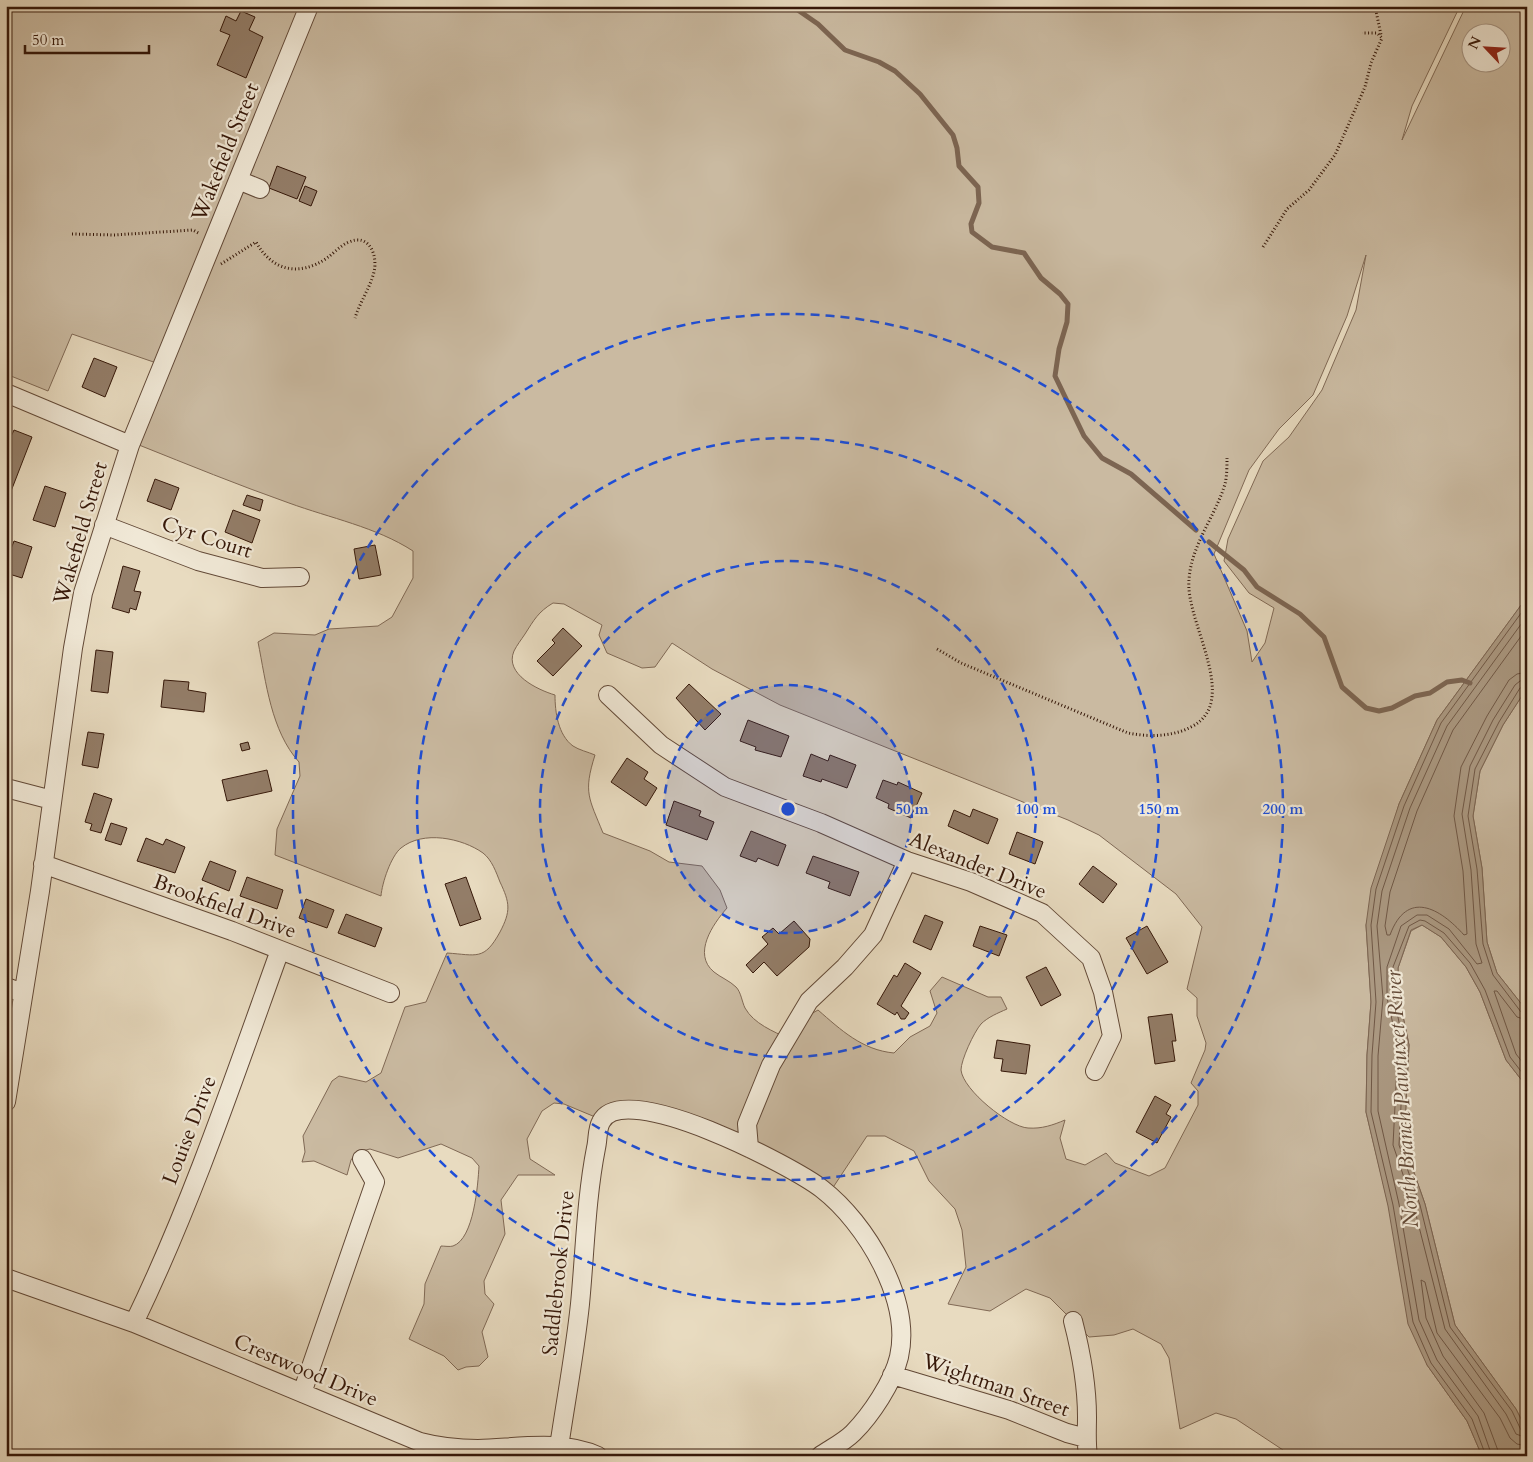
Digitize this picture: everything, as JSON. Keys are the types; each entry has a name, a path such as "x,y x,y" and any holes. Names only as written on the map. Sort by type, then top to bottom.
{"street":[{"name":"Wakefield Street","path":"6,1102 82,602 130,445 309,6"},
{"path":"238,180 260,189"},
{"path":"6,393 130,445"},
{"name":"Cyr Court","path":"104,525 208,564 262,578 300,577"},
{"name":"Alexander Drive","path":"608,695 661,745 725,787 821,823 907,860 971,882 1042,913 1091,958 1103,992 1112,1036 1095,1071"},
{"path":"6,788 52,800"},
{"path":"820,1456 852,1435 871,1413 892,1374 899,1355 902,1337 890,1283 876,1253 859,1227 822,1189 789,1167 749,1148 747,1124 770,1065 809,1001 846,967 873,935 907,860"},
{"name":"Brookfield Drive","path":"43,864 280,950 390,993"},
{"name":"Louise Drive","path":"134,1323 156,1278 211,1138 280,950"},
{"path":"6,987 23,993"},
{"name":"Saddlebrook Drive","path":"559,1447 580,1305 590,1171 601,1121 614,1111 626,1108 667,1115 749,1148"},
{"path":"302,1393 375,1182 362,1159"},
{"name":"Crestwood Drive","path":"6,1278 134,1323 420,1442 434,1446 470,1448 559,1447 588,1452 598,1456"},
{"name":"Wightman Street","path":"1073,1321 1081,1352 1087,1417 1086,1438 1088,1456"},
{"name":"Wightman Street","path":"892,1374 1009,1410 1067,1433 1086,1438"}],"path":[{"path":"1263,247 1287,209 1309,190 1335,155 1365,87 1371,63 1380,44 1381,36 1375,6"},
{"path":"1362,33 1372,32 1381,36"},
{"path":"72,234 114,235 194,230 202,235 209,252 216,262 223,264 256,242 269,260 281,267 290,269 317,264 347,242 359,240 367,243 374,254 374,271 355,318"},
{"path":"937,649 961,664 1128,733 1141,736 1170,735 1183,731 1204,720 1211,706 1212,677 1188,595 1189,579 1194,553 1213,515 1226,482 1227,458"}],"shaded area":[{"path":"6,6 1460,6 1412,106 1402,140 1466,6 1527,6 1527,597 1437,720 1399,804 1366,925 1371,1002 1367,1055 1366,1112 1427,1365 1467,1421 1482,1456 1286,1456 1283,1450 1236,1419 1216,1413 1180,1429 1169,1358 1161,1344 1133,1329 1114,1335 1089,1337 1050,1298 1026,1289 990,1311 948,1304 966,1267 962,1230 955,1209 929,1181 914,1151 885,1136 867,1136 830,1192 658,1112 600,1119 564,1104 554,1103 542,1111 527,1139 530,1159 555,1175 518,1175 501,1200 505,1234 484,1281 485,1294 494,1304 482,1332 488,1357 479,1366 458,1370 444,1356 409,1339 424,1304 425,1284 441,1246 453,1246 466,1233 476,1197 479,1166 472,1158 441,1144 398,1158 370,1149 357,1152 351,1160 347,1175 314,1161 302,1162 305,1152 303,1136 332,1081 339,1076 366,1082 381,1073 405,1007 426,1002 447,953 473,955 484,952 489,948 504,925 508,907 507,902 495,870 486,856 464,843 454,840 442,838 420,839 410,842 401,848 388,870 381,896 275,855 277,829 300,776 299,762 282,736 276,721 267,689 258,642 274,633 315,635 329,629 378,626 392,617 413,578 413,551 384,535 270,496 139,445 171,368 72,334 48,391 6,374","holes":["1366,255 1356,310 1322,390 1289,437 1263,461 1228,539 1224,561 1249,593 1274,608 1265,643 1252,662 1247,631 1214,554 1249,470 1279,429 1313,395 1347,316","553,603 564,604 602,625 599,635 607,653 642,668 655,667 672,643 712,669 780,705 1068,820 1099,835 1176,894 1202,927 1187,989 1197,998 1197,1016 1206,1043 1205,1050 1191,1083 1198,1091 1198,1105 1165,1168 1149,1176 1115,1163 1106,1153 1085,1165 1066,1159 1060,1138 1065,1120 1038,1128 1020,1126 999,1114 978,1097 964,1078 961,1070 963,1060 968,1046 981,1024 990,1017 1007,1009 1001,997 988,997 942,977 930,991 937,1013 930,1026 910,1037 894,1053 872,1048 853,1038 818,1010 811,1014 789,1039 753,1018 745,1008 738,989 714,972 708,965 705,957 707,939 716,922 727,908 720,890 702,866 669,862 650,851 603,833 589,795 589,778 595,755 573,746 564,736 558,723 555,695 524,680 514,667 512,659 515,649 537,617"]},
{"path":"1527,688 1527,1011 1497,973 1487,942 1482,868 1473,816 1480,771 1503,725"},
{"path":"1422,925 1441,937 1466,967 1480,992 1506,1060 1527,1087 1527,1431 1516,1409 1455,1325 1425,1204 1404,1144 1409,1045 1399,997 1398,968 1411,931"}],"water":[{"name":"North Branch Pawtuxet River","path":"1527,597 1527,688 1503,725 1480,771 1473,816 1482,868 1487,942 1497,973 1527,1011 1527,1087 1506,1060 1480,992 1466,967 1441,937 1422,925 1411,930 1398,968 1399,997 1409,1045 1404,1144 1425,1204 1455,1325 1516,1409 1527,1431 1527,1456 1482,1456 1467,1421 1427,1365 1408,1324 1388,1206 1366,1112 1367,1055 1371,1002 1366,925 1371,888 1399,804 1437,720"}],"building":[{"path":"241,11 255,17 249,30 263,37 246,78 217,65 230,35 220,31 226,16 236,21"},
{"path":"277,166 306,177 297,199 269,188"},
{"path":"305,186 317,191 311,206 299,201"},
{"path":"94,358 117,367 105,397 82,387"},
{"path":"14,430 32,437 8,499 6,447"},
{"path":"155,479 179,488 171,510 147,501"},
{"path":"45,486 66,493 55,527 33,520"},
{"path":"247,495 263,500 260,511 243,505"},
{"path":"233,510 260,520 252,543 225,532"},
{"path":"14,541 32,547 22,578 6,573 6,562"},
{"path":"375,545 381,575 359,579 354,549"},
{"path":"123,566 140,571 134,591 141,592 136,610 130,608 129,613 112,608"},
{"path":"563,628 582,646 553,676 537,661 555,643 552,640"},
{"path":"96,650 113,652 108,693 91,691"},
{"path":"164,680 189,682 188,690 206,693 204,712 161,707"},
{"path":"689,684 721,714 705,730 676,698"},
{"path":"748,720 789,736 781,757 755,750 756,747 740,741"},
{"path":"88,732 104,734 98,768 82,765"},
{"path":"248,742 250,749 242,751 240,744"},
{"path":"811,754 828,761 830,755 856,765 847,788 822,779 821,782 803,776"},
{"path":"627,758 648,772 644,779 657,788 646,806 611,782"},
{"path":"267,770 272,791 227,801 222,780"},
{"path":"883,780 897,785 898,782 922,793 911,818 888,808 889,804 876,798"},
{"path":"94,793 112,799 101,833 90,830 92,824 85,822"},
{"path":"674,801 701,811 699,816 714,822 707,840 666,825"},
{"path":"973,809 998,819 988,844 948,826 954,810 970,817"},
{"path":"111,823 127,828 121,845 105,840"},
{"path":"751,831 786,845 778,866 758,858 756,862 740,856"},
{"path":"1017,832 1043,842 1035,864 1009,854"},
{"path":"146,838 163,845 166,839 185,847 175,873 137,861"},
{"path":"813,856 859,872 850,896 828,888 830,882 806,873"},
{"path":"210,861 236,871 229,891 202,880"},
{"path":"1093,866 1117,884 1103,903 1079,884"},
{"path":"247,877 283,890 277,909 240,896"},
{"path":"466,877 481,919 460,926 445,884"},
{"path":"306,899 334,910 327,928 299,918"},
{"path":"346,914 382,928 375,947 338,933"},
{"path":"925,915 943,922 931,950 913,942"},
{"path":"794,921 810,939 809,947 777,976 764,962 753,973 746,965 768,944 762,937 773,928 779,934"},
{"path":"980,926 1007,935 999,956 973,946"},
{"path":"1147,926 1168,962 1147,974 1126,938"},
{"path":"905,963 921,973 901,1006 909,1013 905,1019 901,1019 897,1012 895,1015 877,1004 894,975 897,977"},
{"path":"1046,967 1061,995 1041,1006 1026,977"},
{"path":"1172,1014 1176,1041 1172,1041 1175,1061 1155,1064 1148,1017"},
{"path":"997,1040 1030,1045 1026,1074 1001,1071 1003,1059 994,1058"},
{"path":"1155,1096 1171,1105 1166,1114 1171,1117 1157,1143 1136,1132"}],"waterway":[{"path":"792,6 818,24 845,50 879,62 895,71 920,94 953,135 959,166 978,187 979,203 971,224 972,232 992,247 1024,253 1041,278 1060,294 1068,304 1067,322 1059,349 1055,376 1084,436 1102,458 1131,474 1196,530"},
{"path":"1209,542 1244,570 1257,587 1300,614 1324,637 1342,687 1366,708 1379,711 1392,708 1415,696 1430,693 1447,682 1462,680 1470,683"}]}
